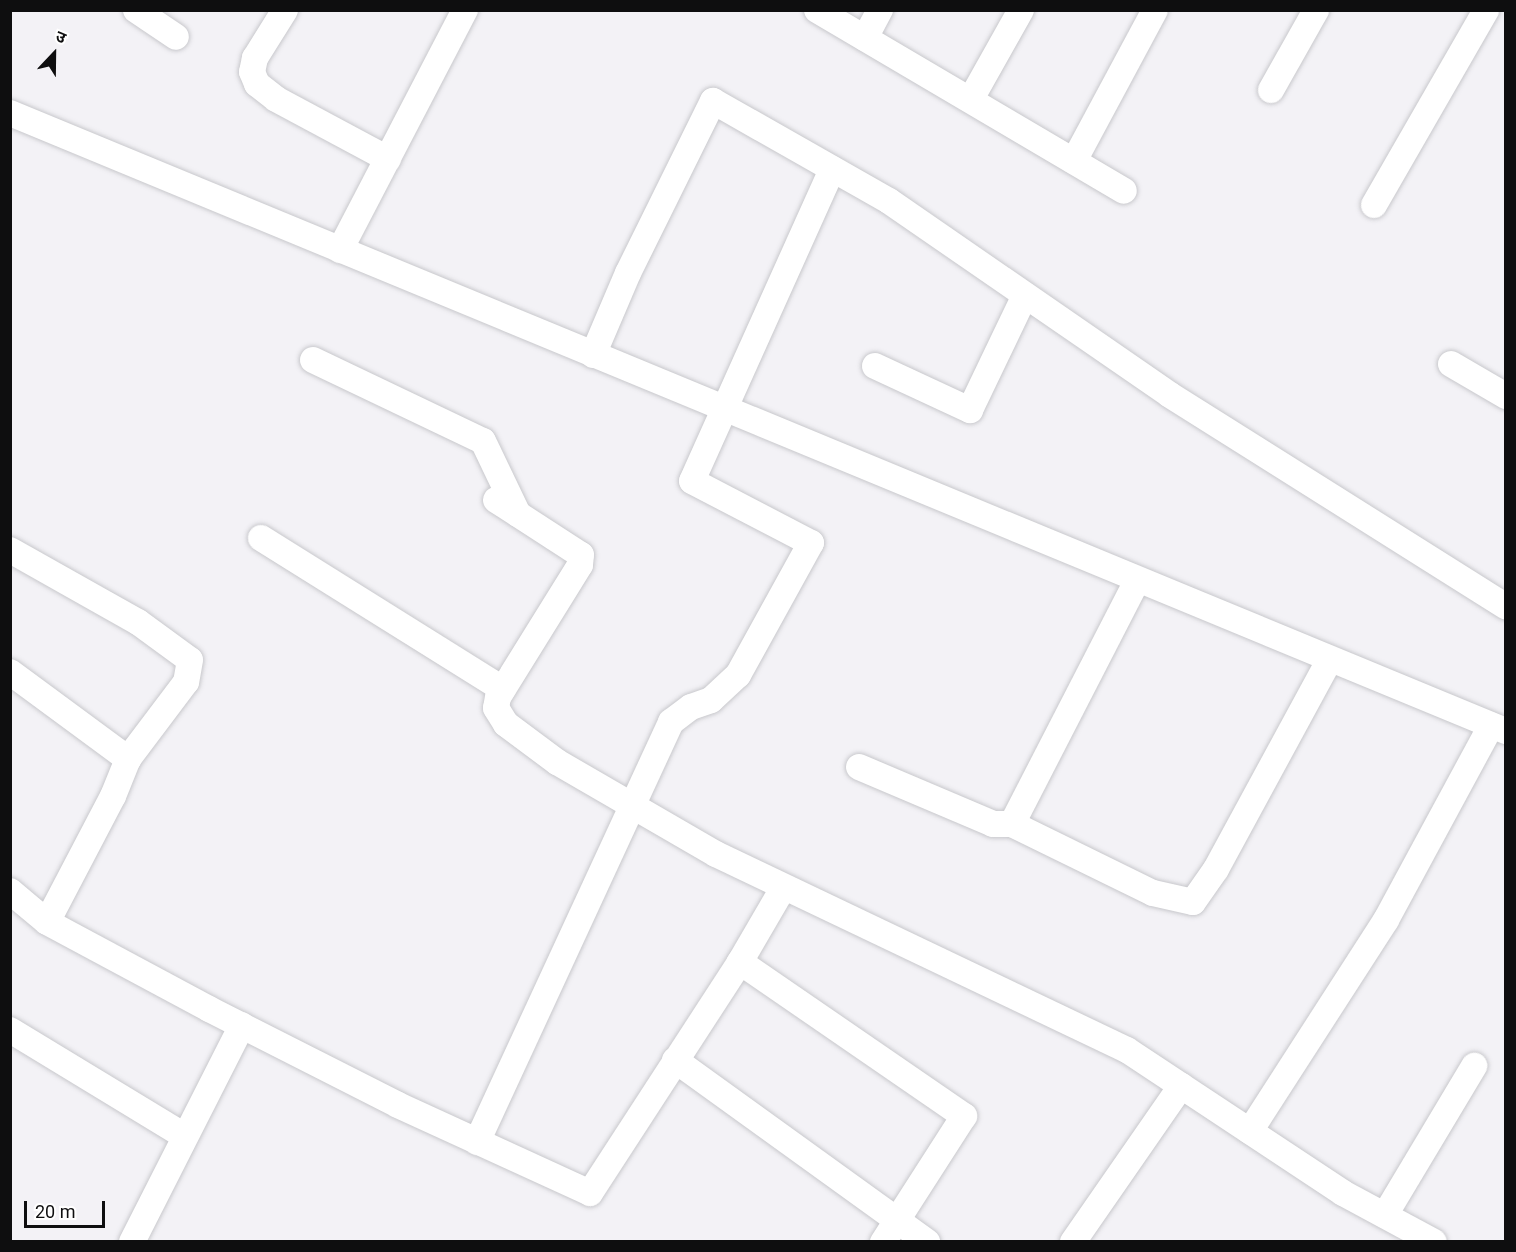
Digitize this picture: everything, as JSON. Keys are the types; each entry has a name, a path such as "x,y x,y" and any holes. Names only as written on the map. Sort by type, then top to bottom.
{"street":[{"path":"136,10 176,37"},
{"path":"285,10 255,58 252,72 257,84 276,99 388,159"},
{"path":"340,250 465,10"},
{"path":"817,10 1124,191"},
{"path":"865,38 880,10"},
{"path":"971,99 1020,10"},
{"path":"1074,161 1155,10"},
{"path":"1270,90 1316,10"},
{"path":"1374,205 1486,10"},
{"path":"593,355 628,273 713,101 889,201 1170,395 1506,607"},
{"path":"10,114 1329,661 1498,728 1386,920 1250,1131"},
{"path":"477,1142 671,722 691,707 711,700 738,675 811,543 692,482 722,408 832,169"},
{"path":"875,366 970,410 1025,295"},
{"path":"313,360 483,441 518,514"},
{"path":"1451,364 1506,396"},
{"path":"496,500 581,555 580,565 502,689 496,708 506,724 557,762 632,806 783,888 1057,1015 1126,1050 1342,1193 1433,1242"},
{"path":"261,538 502,689"},
{"path":"10,550 138,622 190,660 186,682 128,759 113,796 47,922"},
{"path":"1012,824 1137,581"},
{"path":"859,767 993,824 1012,824 1153,893 1193,902 1216,868 1329,661"},
{"path":"10,672 128,759"},
{"path":"10,891 47,922 242,1025 477,1142 590,1193 740,962 783,888"},
{"path":"740,962 964,1116 883,1242"},
{"path":"136,1240 184,1136 242,1025"},
{"path":"10,1030 184,1136"},
{"path":"675,1060 927,1242"},
{"path":"1385,1215 1474,1066"},
{"path":"1073,1242 1181,1086"}]}
